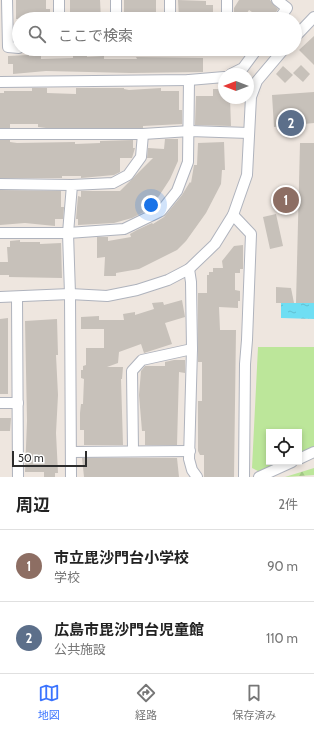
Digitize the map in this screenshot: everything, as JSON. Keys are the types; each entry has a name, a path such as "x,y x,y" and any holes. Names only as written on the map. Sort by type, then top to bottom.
{"street":[{"path":"7,0 3,17 8,47 12,47"},
{"path":"59,0 59,12"},
{"path":"116,0 116,12"},
{"path":"170,0 170,12"},
{"path":"227,0 227,12"},
{"path":"277,0 287,8 284,12"},
{"path":"302,30 314,17"},
{"path":"243,68 252,56"},
{"path":"0,297 70,294 107,296 137,290 168,280 189,269 215,244 233,215 247,175 251,96 257,81 278,56"},
{"path":"0,82 189,80 218,78"},
{"path":"0,233 68,233 124,229 161,211 177,191 188,162 190,131 189,80"},
{"path":"0,134 143,134 190,131 249,133"},
{"path":"0,184 72,185 113,183 128,175 141,157 143,134"},
{"path":"70,477 70,294 68,233 72,185"},
{"path":"233,215 251,234 247,340 244,364 244,477"},
{"path":"189,269 191,282 192,349 189,459 192,470 197,477"},
{"path":"17,297 18,477"},
{"path":"134,451 132,371 142,360 192,349"},
{"path":"0,403 18,403"},
{"path":"71,452 190,451"},
{"path":"302,458 314,452"},
{"path":"259,477 285,465"}],"green space":[{"path":"258,347 314,347 314,447 302,452 302,429 266,429 266,465 273,465 260,472 252,468"},
{"path":"314,468 314,475 285,477"}],"water":[{"path":"281,303 314,303 314,319 281,318"}],"building":[{"path":"16,0 46,0 46,9 50,9 50,12 16,12"},
{"path":"70,0 100,0 101,12 70,12"},
{"path":"124,0 156,0 156,12 124,12"},
{"path":"178,0 206,1 206,5 213,5 213,12 179,12"},
{"path":"239,0 270,0 278,9 276,12 252,12 249,10 248,12 234,12 234,8"},
{"path":"314,36 314,65 302,53 302,47"},
{"path":"8,56 41,56 41,59 73,58 73,56 104,56 104,59 137,59 136,57 203,58 203,72 131,73 46,71 13,74 13,64 8,64"},
{"path":"301,65 310,74 303,82 293,73"},
{"path":"283,66 293,75 285,83 276,74"},
{"path":"32,88 47,88 47,93 76,94 76,88 124,88 129,90 161,88 161,91 179,91 179,110 182,110 182,124 143,126 143,128 46,128 38,127 38,124 10,124 10,128 0,128 0,93 4,93 4,91 32,91"},
{"path":"213,89 218,89 218,104 230,104 231,126 195,125 196,96 213,96"},
{"path":"314,92 314,123 274,127 272,95"},
{"path":"165,139 178,139 178,161 170,179 159,196 146,211 132,218 114,223 78,225 78,219 76,219 78,196 81,197 81,191 120,191 153,158 147,158 148,148 164,149"},
{"path":"0,140 10,140 10,142 17,143 75,142 75,144 100,143 100,141 133,140 133,148 135,148 132,158 120,158 120,172 114,175 81,178 81,176 62,176 62,178 0,178"},
{"path":"224,142 225,170 222,170 221,184 206,213 186,241 177,250 139,269 116,273 116,276 104,276 105,257 97,258 97,237 108,237 108,241 131,237 130,234 152,223 153,224 164,217 182,195 190,182 191,183 194,165 197,165 198,143"},
{"path":"300,143 314,143 314,303 296,303"},
{"path":"0,190 61,191 61,207 64,207 63,219 55,219 55,226 25,223 0,225"},
{"path":"276,214 283,246 270,249 263,217"},
{"path":"20,240 20,242 40,242 40,244 61,243 62,278 9,277 9,275 0,275 0,262 8,262 7,247 10,247 10,241"},
{"path":"243,245 243,269 240,269 240,273 235,273 235,290 240,291 238,308 219,307 220,330 236,330 234,477 204,477 204,455 200,455 198,451 198,401 202,401 202,362 198,362 198,293 207,293 207,275 209,275 209,272 213,272 213,268 223,268 222,261 234,246"},
{"path":"276,287 291,288 294,303 276,303"},
{"path":"182,300 185,317 165,323 172,344 144,353 141,344 119,352 118,363 107,367 123,367 121,379 123,445 84,445 84,430 80,430 80,413 81,404 83,404 84,379 81,378 81,370 83,370 83,366 86,365 86,348 104,348 104,329 81,329 81,317 99,316 99,320 124,320 123,314 135,312 135,315 154,309 152,303 163,302 164,305"},
{"path":"8,318 8,394 0,394 0,319"},
{"path":"57,319 58,355 56,355 58,395 56,433 58,473 55,473 55,477 44,477 44,472 25,472 27,421 25,321"},
{"path":"185,360 185,373 179,372 177,445 145,445 145,431 142,431 139,395 141,371 145,366 165,366 165,362"},
{"path":"0,418 11,418 10,431 0,431"},
{"path":"82,458 177,458 179,477 84,477"}],"place":[{"name":"広島市毘沙門台児童館","path":"291,123"},
{"name":"市立毘沙門台小学校","path":"286,200"}]}
